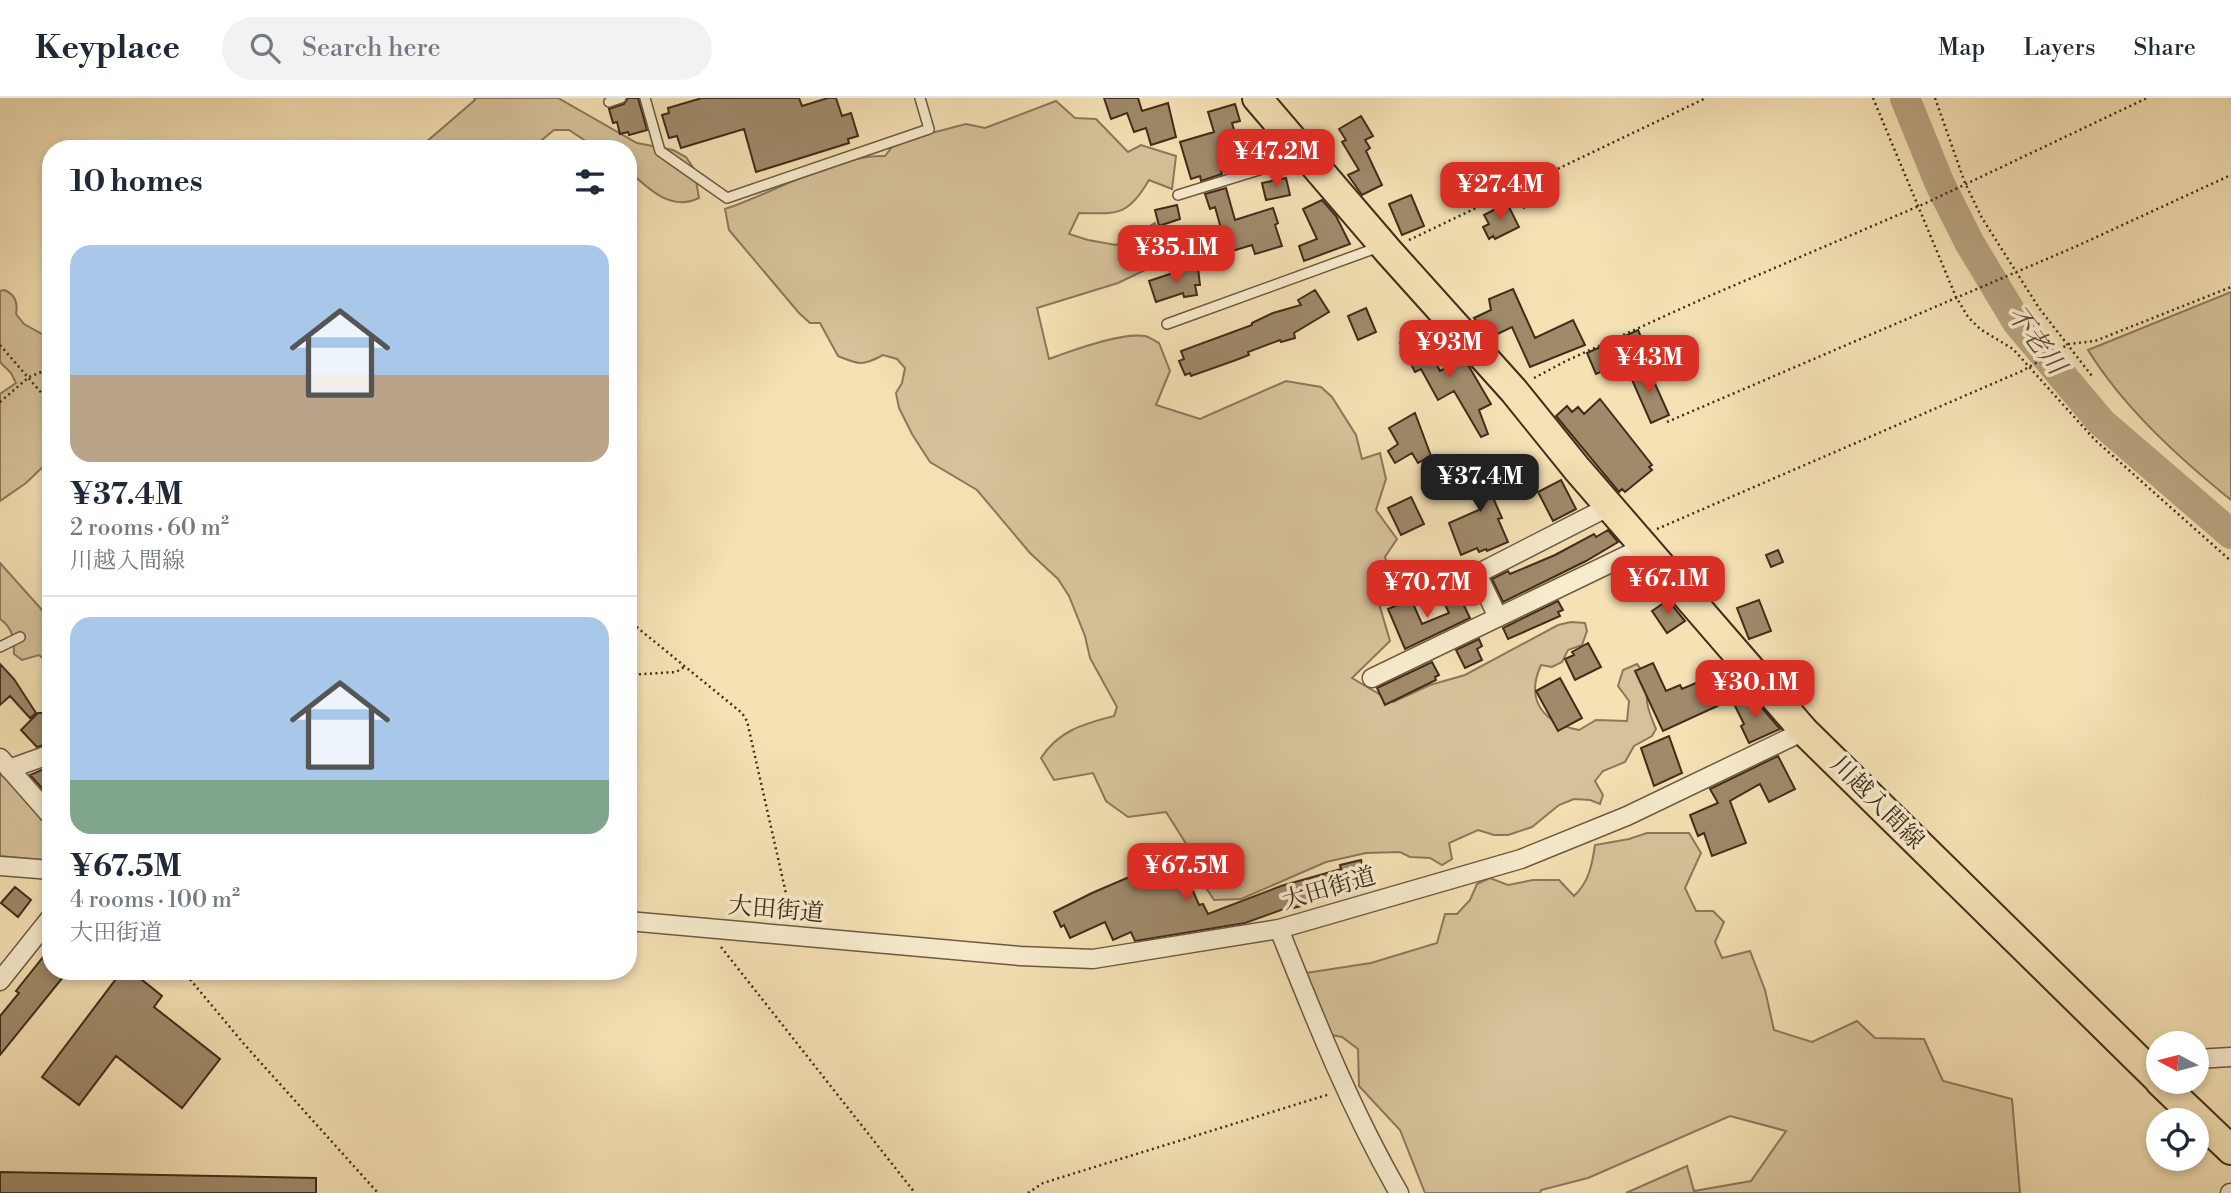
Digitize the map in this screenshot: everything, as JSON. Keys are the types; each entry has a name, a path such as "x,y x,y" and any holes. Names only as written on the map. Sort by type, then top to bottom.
{"main road":[{"name":"川越入間線","path":"1257,98 1386,249 1514,391 1804,731 2146,1063"},
{"name":"川越入間線","path":"2176,1094 2231,1150"}],"street":[{"path":"1498,617 1477,574 1610,506"},
{"path":"1372,678 1642,543"},
{"name":"大田街道","path":"637,922 1020,956 1093,959 1279,929 1521,859 1628,816 1804,731"},
{"path":"42,756 5,763 42,806"},
{"path":"0,866 42,869"},
{"path":"0,981 42,928"},
{"path":"1279,929 1344,1089 1368,1140 1399,1193"},
{"path":"2209,1058 2231,1057"}],"lane":[{"path":"609,102 621,98"},
{"path":"645,98 660,151 727,198 929,129 920,98"},
{"path":"1178,195 1307,156"},
{"path":"1167,324 1386,249"},
{"path":"0,647 20,637"}],"path":[{"path":"1386,249 1706,98"},
{"path":"1873,98 1956,297 1968,317 1980,329 2013,349 2095,440 2231,561"},
{"path":"1935,98 1965,183 1982,218 2039,308 2092,376"},
{"path":"1514,391 1566,361 1621,335 1926,203 2147,98"},
{"path":"1667,422 2077,246 2231,175"},
{"path":"1642,543 1649,532 2029,366 2069,344 2095,341 2231,287"},
{"path":"0,345 42,392"},
{"path":"0,402 30,377 42,372"},
{"path":"637,628 742,713 747,721 795,936"},
{"path":"637,674 676,672 684,667"},
{"path":"706,928 915,1193"},
{"path":"191,980 244,1044 378,1193"},
{"path":"1028,1193 1043,1183 1344,1089"}],"shaded area":[{"path":"474,98 558,98 632,140 584,140 569,130 554,130 542,140 428,140 475,100"},
{"path":"1056,101 1075,118 1096,119 1128,152 1141,145 1176,156 1172,189 1149,180 1128,207 1113,212 1079,213 1069,234 1116,245 1155,223 1164,261 1118,283 1037,308 1049,359 1110,339 1147,337 1159,343 1170,371 1156,405 1200,419 1286,381 1321,387 1332,397 1356,435 1362,459 1380,453 1386,479 1376,510 1397,539 1385,557 1393,584 1380,607 1390,641 1352,678 1393,702 1430,685 1465,675 1558,625 1585,623 1587,631 1582,645 1568,650 1562,662 1552,667 1541,665 1535,689 1540,708 1556,722 1579,730 1596,720 1627,721 1629,701 1618,686 1623,670 1637,664 1646,680 1648,707 1656,729 1652,736 1634,746 1625,762 1603,771 1595,781 1603,795 1600,804 1574,799 1559,805 1532,827 1508,835 1494,835 1478,830 1449,843 1452,859 1442,865 1430,858 1410,857 1400,852 1366,853 1326,862 1241,899 1214,900 1203,883 1197,861 1166,812 1128,817 1106,801 1093,773 1054,780 1041,758 1048,748 1073,730 1114,716 1117,707 1090,658 1085,636 1069,596 1058,579 1030,553 977,490 930,462 899,408 896,393 902,383 905,368 897,359 883,355 861,363 838,356 820,323 810,323 799,313 729,230 725,209 846,161 885,156 892,147 916,137 966,124 985,128"},
{"path":"637,143 673,150 686,157 694,169 699,198 689,202 669,200 637,178"},
{"path":"4,290 13,296 17,306 16,314 24,324 42,334 42,468 0,501 0,394 16,383 0,362 0,291"},
{"path":"2231,292 2231,500 2153,431 2118,392 2088,350"},
{"path":"0,563 42,610 42,658 39,655 22,660 14,654 12,634 0,619"},
{"path":"0,766 42,818 42,860 0,856"},
{"path":"1647,833 1689,833 1701,853 1685,888 1696,911 1713,911 1724,922 1715,942 1722,958 1750,951 1765,990 1774,1030 1812,1042 1857,1021 1875,1038 1924,1039 1943,1081 2012,1099 2020,1193 1626,1193 1687,1166 1694,1191 1751,1181 1786,1131 1730,1116 1588,1178 1541,1190 1540,1193 1425,1193 1400,1130 1359,1086 1358,1049 1342,1037 1326,1034 1294,986 1306,973 1371,963 1437,943 1445,914 1457,914 1470,900 1477,884 1490,878 1508,885 1533,880 1559,880 1574,896 1586,879 1595,845"}],"building":[{"path":"628,98 638,98 647,130 629,135 628,132 620,134 617,122 613,123 609,109 624,104"},
{"path":"702,98 799,98 802,106 836,98 842,116 851,113 858,136 848,139 849,143 756,172 744,129 681,148 677,136 669,138 662,115 669,113 668,108"},
{"path":"1104,98 1138,98 1142,111 1168,103 1176,137 1151,145 1146,128 1134,132 1127,113 1111,119"},
{"path":"1235,104 1240,121 1232,123 1244,163 1221,170 1222,174 1201,181 1200,176 1191,179 1180,142 1214,132 1208,112"},
{"path":"1361,116 1373,136 1365,140 1370,148 1366,151 1382,185 1362,195 1348,175 1359,170 1342,142 1346,140 1339,129"},
{"path":"1286,178 1290,195 1266,200 1262,183"},
{"path":"1542,181 1548,196 1524,208 1517,192"},
{"path":"1226,188 1235,220 1273,208 1282,246 1255,254 1252,245 1212,257 1207,239 1222,232 1215,207 1210,209 1205,194"},
{"path":"1411,195 1424,226 1402,235 1389,204"},
{"path":"1322,200 1336,216 1350,244 1304,261 1299,246 1317,239 1303,209"},
{"path":"1507,203 1519,227 1495,239 1493,236 1489,239 1483,227 1489,224 1484,215"},
{"path":"1177,205 1180,219 1159,226 1155,210"},
{"path":"1198,268 1200,285 1195,285 1197,295 1184,297 1183,293 1156,302 1149,281 1182,270"},
{"path":"1513,289 1535,338 1573,320 1585,345 1530,367 1512,327 1489,338 1474,318 1491,310 1489,299"},
{"path":"1315,290 1329,312 1294,333 1295,338 1281,342 1280,340 1248,352 1249,355 1236,360 1191,376 1190,373 1185,375 1179,361 1184,359 1181,351 1252,325 1273,313 1301,305 1298,300"},
{"path":"1366,308 1376,332 1358,340 1348,316"},
{"path":"1638,330 1647,351 1596,374 1587,353"},
{"path":"1420,332 1440,371 1462,358 1467,363 1491,404 1479,410 1488,434 1481,437 1454,391 1438,400 1421,369 1415,372 1400,343"},
{"path":"1639,364 1646,380 1652,377 1669,415 1651,423 1629,373"},
{"path":"1600,399 1652,465 1649,467 1652,470 1625,492 1622,489 1619,492 1556,416 1567,406 1572,412 1578,407 1584,414"},
{"path":"1415,413 1431,456 1418,463 1412,453 1395,463 1388,451 1398,444 1389,428"},
{"path":"1481,458 1500,497 1494,500 1502,518 1498,519 1508,542 1487,551 1486,549 1479,552 1477,548 1461,555 1449,523 1481,509 1461,468"},
{"path":"1561,480 1576,509 1553,521 1538,492"},
{"path":"1411,497 1424,524 1401,535 1388,508"},
{"path":"1608,530 1618,542 1503,602 1492,579 1555,555 1594,534 1596,537"},
{"path":"1778,550 1783,562 1771,567 1766,555"},
{"path":"1456,589 1470,618 1405,649 1388,609 1411,599 1422,624 1449,613 1441,596"},
{"path":"1668,600 1685,621 1667,633 1652,611"},
{"path":"1759,600 1771,631 1749,639 1737,608"},
{"path":"1558,601 1563,610 1558,612 1560,616 1508,639 1503,628"},
{"path":"1479,639 1482,646 1477,649 1482,660 1465,668 1456,650"},
{"path":"1588,643 1601,667 1575,680 1565,659"},
{"path":"1432,662 1439,675 1435,677 1436,680 1385,705 1377,688"},
{"path":"1653,663 1666,691 1680,685 1682,689 1712,676 1724,703 1663,731 1635,671"},
{"path":"0,664 14,679 36,713 30,718 10,696 0,705"},
{"path":"1560,678 1582,718 1558,731 1536,691"},
{"path":"1751,695 1780,729 1749,743 1741,726 1744,724 1734,704"},
{"path":"38,713 42,713 42,746 37,747 21,730"},
{"path":"1669,736 1682,773 1654,786 1641,748"},
{"path":"1778,756 1795,789 1769,802 1760,784 1730,801 1746,843 1712,856 1704,833 1698,836 1690,815 1718,803 1710,789"},
{"path":"42,770 42,788 30,775"},
{"path":"1178,856 1199,905 1203,904 1208,914 1281,886 1341,869 1340,865 1361,860 1367,882 1310,895 1313,903 1293,908 1292,906 1245,923 1135,941 1131,932 1113,940 1105,922 1070,938 1064,925 1061,927 1054,912"},
{"path":"15,887 31,900 18,917 1,903"},
{"path":"42,958 42,980 61,980 0,1055 0,1016 19,993 16,991"},
{"path":"115,980 142,980 162,996 154,1007 220,1059 182,1108 116,1056 79,1105 42,1077"},
{"path":"0,1172 316,1178 316,1193 0,1193"}],"waterway":[{"name":"不老川","path":"1905,98 1939,182 1969,242 2017,322 2101,422 2231,534"}]}
